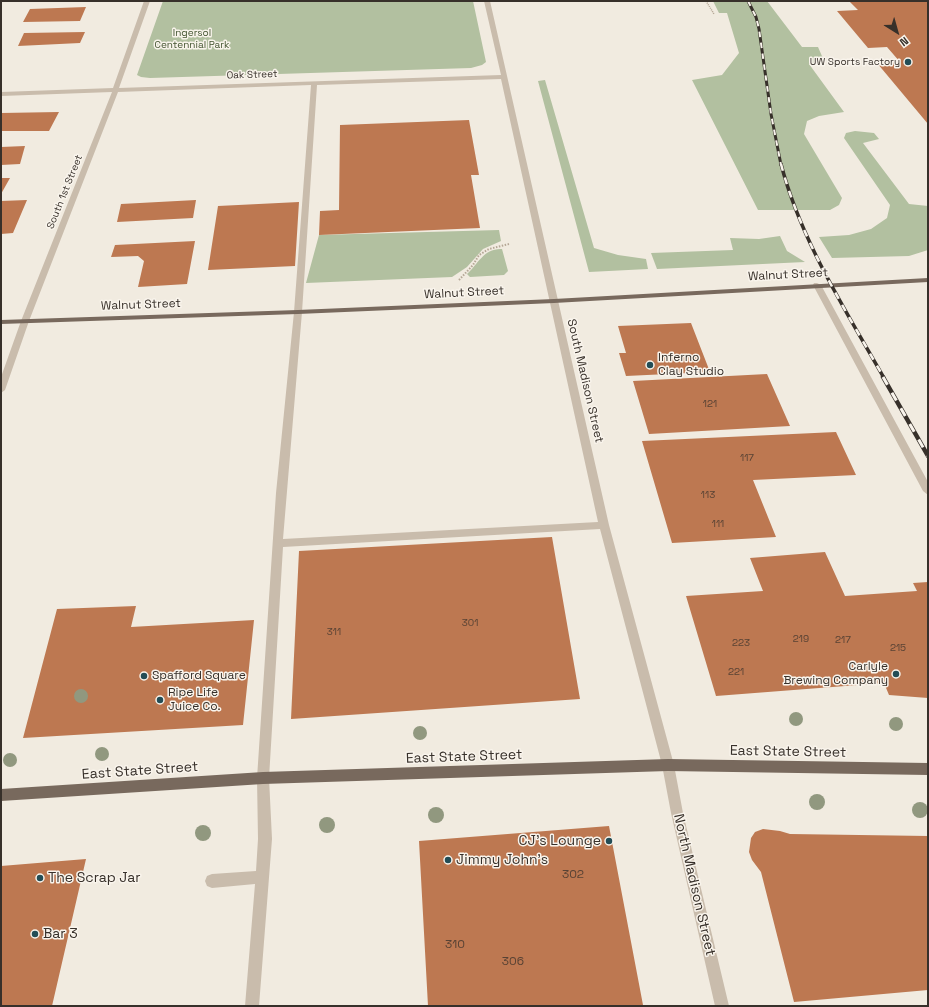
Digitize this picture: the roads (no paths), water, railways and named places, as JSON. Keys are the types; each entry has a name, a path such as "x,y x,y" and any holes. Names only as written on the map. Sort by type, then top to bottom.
{"main road":[{"name":"Walnut Street","path":"1,322 298,312 554,301 817,285 928,280"},
{"name":"East State Street","path":"1,795 263,778 668,765 928,769"}],"street":[{"name":"South 1st Street","path":"1,390 25,321 116,89 120,74 147,1"},
{"name":"South Madison Street","path":"487,1 604,525 668,765"},
{"name":"Oak Street","path":"1,94 503,77"},
{"path":"252,1006 265,839 263,778 286,430 298,312 314,83"},
{"path":"817,285 928,491"},
{"path":"279,543 604,525"},
{"name":"North Madison Street","path":"668,765 677,813 722,1006"},
{"path":"212,881 261,877"}],"railway":[{"path":"748,1 756,17 759,29 771,114 781,165"},
{"path":"781,164 800,220 812,247 825,274 884,378"},
{"path":"883,377 928,456"}],"place":[{"name":"UW Sports Factory","path":"908,62"},
{"name":"Inferno Clay Studio","path":"650,365"},
{"name":"Carlyle Brewing Company","path":"896,674"},
{"name":"Spafford Square","path":"144,676"},
{"name":"Ripe Life Juice Co.","path":"160,700"},
{"name":"CJ's Lounge","path":"609,841"},
{"name":"Jimmy John's","path":"448,860"},
{"name":"The Scrap Jar","path":"40,878"},
{"name":"Bar 3","path":"35,934"}],"park label":[{"name":"Ingersol Centennial Park","path":"192,38"}]}
